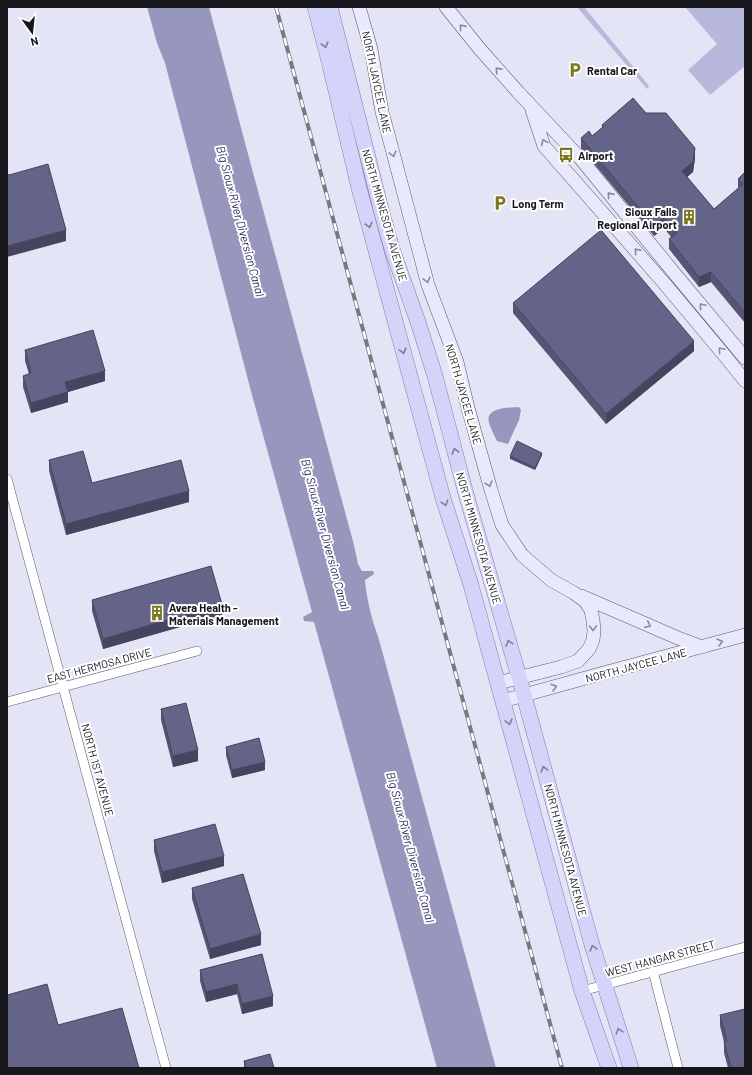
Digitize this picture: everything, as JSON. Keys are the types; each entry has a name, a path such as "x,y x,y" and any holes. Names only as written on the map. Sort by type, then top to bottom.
{"main road":[{"name":"NORTH MINNESOTA AVENUE","path":"315,7 359,188 443,498 471,585 582,991 609,1068"},
{"name":"NORTH MINNESOTA AVENUE","path":"330,7 382,214 392,249 418,322 435,376 466,494 519,677 592,945 631,1068"},
{"name":"NORTH JAYCEE LANE","path":"359,7 372,56 382,112 426,278 457,362 468,408 502,525 522,554 551,580 585,601 591,610 594,631 593,640 589,649 578,661 561,667 498,683"},
{"path":"446,7 479,48 580,158 745,358"},
{"path":"531,105 544,146 664,283 745,381"},
{"path":"574,593 702,647"},
{"name":"NORTH JAYCEE LANE","path":"503,701 745,635"}],"street":[{"name":"NORTH 1ST AVENUE","path":"7,479 166,1068"},
{"name":"EAST HERMOSA DRIVE","path":"7,702 197,651"},
{"name":"WEST HANGAR STREET","path":"582,991 745,947"},
{"path":"653,971 678,1068"}],"shaded area":[{"path":"577,7 584,7 649,86 647,89"},
{"path":"685,7 745,7 745,66 710,95 688,70 717,44"}],"water":[{"name":"Big Sioux River Diversion Canal","path":"147,7 209,7 358,564 362,571 373,571 374,574 365,580 370,608 496,1068 437,1068 314,622 304,621 303,617 312,612 252,395 165,63 157,43"},
{"path":"519,407 521,410 519,420 508,444 497,441 489,423 490,414 498,409"}],"building":[{"name":"Sioux Falls Regional Airport","path":"633,98 646,113 666,113 695,148 693,162 682,171 714,209 743,184 738,179 745,172 745,313 711,272 699,277 669,239 677,233 664,218 654,226 581,138 589,131 592,136 603,127 602,125"},
{"path":"48,164 66,230 7,246 7,173 9,175"},
{"path":"601,230 694,341 606,414 513,303"},
{"path":"93,330 105,371 65,382 68,392 31,403 23,376 31,373 25,350"},
{"path":"517,441 542,453 535,468 510,456"},
{"path":"83,451 92,483 181,460 189,491 66,524 49,460"},
{"name":"Avera Health - Materials Management","path":"211,566 222,604 103,639 92,600"},
{"path":"186,703 198,750 173,756 161,709"},
{"path":"259,738 265,762 232,770 226,747"},
{"path":"215,824 224,856 162,872 154,840"},
{"path":"243,874 261,934 210,949 192,888"},
{"path":"262,954 273,996 242,1004 237,984 206,992 200,970"},
{"path":"47,984 58,1025 122,1008 139,1068 7,1068 7,995"},
{"path":"745,1009 745,1067 731,1068 724,1042 727,1041 720,1015"},
{"path":"270,1054 274,1068 246,1068 244,1061"}],"railway":[{"path":"276,7 562,1068"}],"place":[{"name":"Rental Car","path":"575,70"},
{"name":"Airport","path":"566,155"},
{"name":"Long Term","path":"500,203"},
{"name":"Sioux Falls Regional Airport","path":"689,217"},
{"name":"Avera Health - Materials Management","path":"157,613"}]}
